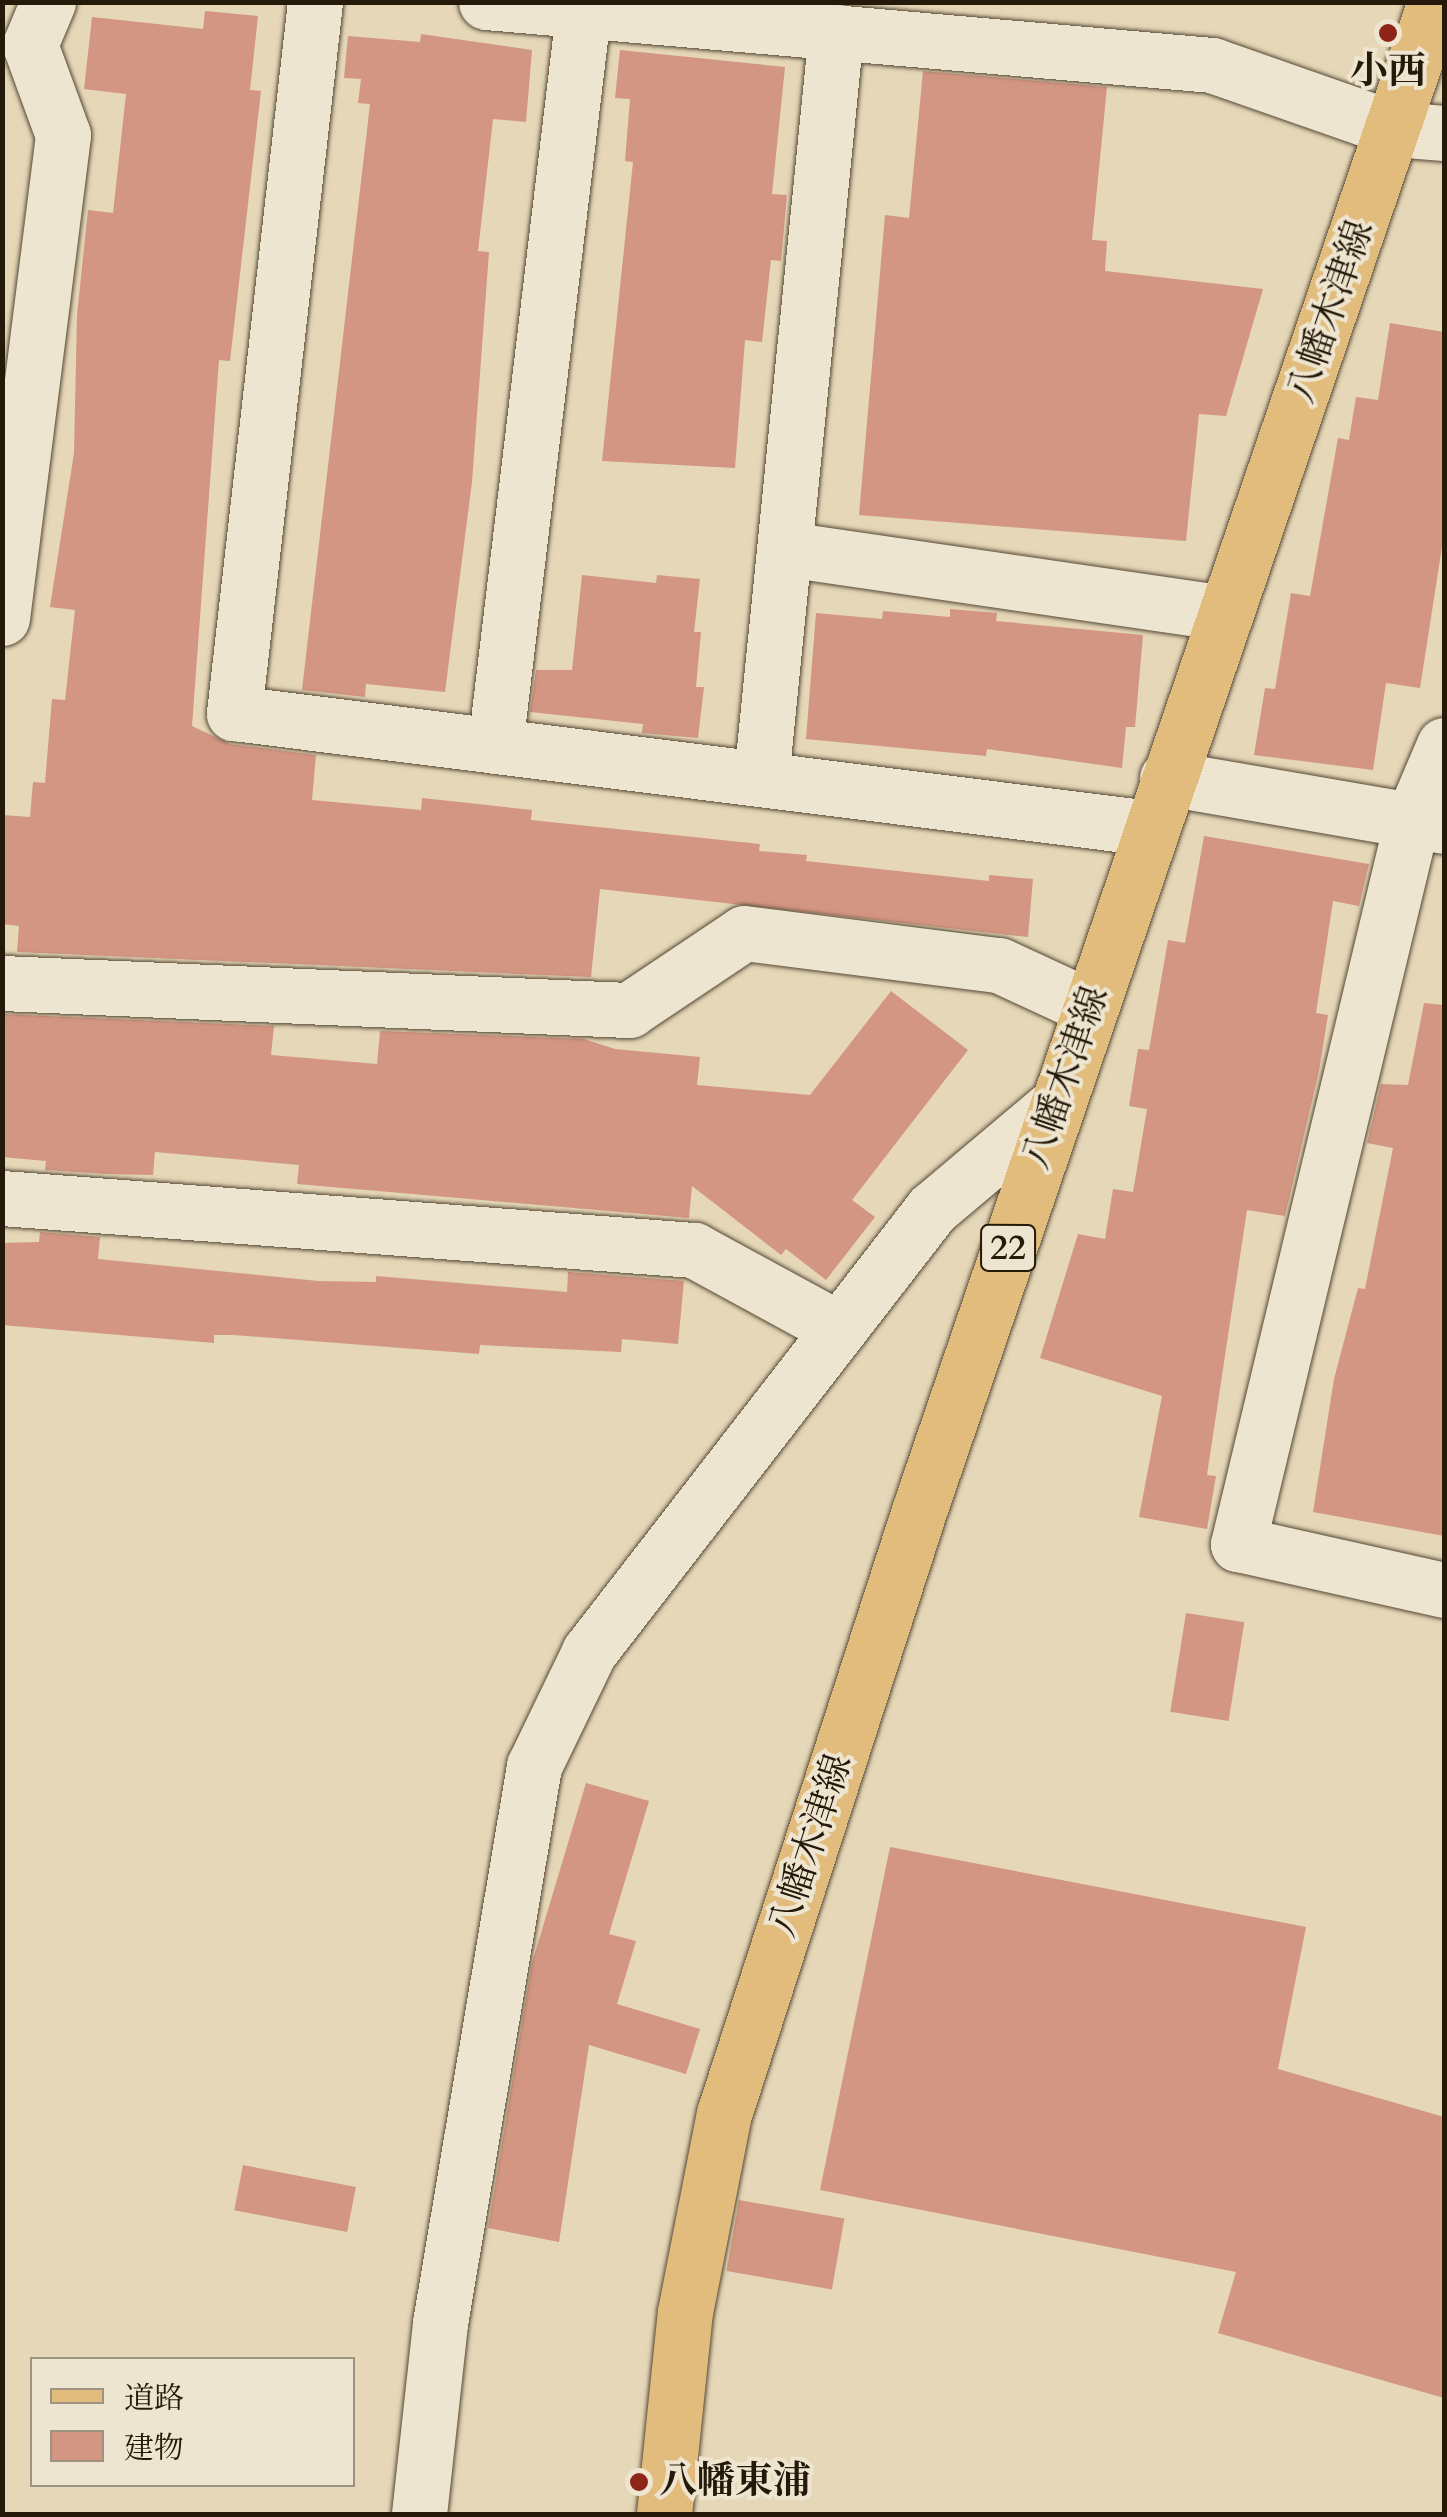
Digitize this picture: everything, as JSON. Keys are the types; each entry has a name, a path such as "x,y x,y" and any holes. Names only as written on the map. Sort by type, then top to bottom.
{"main road":[{"name":"八幡木津線","path":"664,2514 686,2312 724,2114 1158,803 1225,614 1420,131 1435,2"}],"street":[{"path":"2,618 9,506 62,134 30,45 48,2"},
{"path":"315,2 234,714 761,779 1428,823"},
{"path":"486,2 583,13 756,13 836,32 1212,65 1420,131"},
{"path":"495,746 583,13"},
{"path":"761,779 836,32"},
{"path":"786,550 1225,614"},
{"path":"1444,745 1428,823 1238,1544 1444,1590"},
{"path":"2,982 628,1010 744,933 999,965 1090,1007"},
{"path":"419,2514 440,2323 534,1766 589,1652 932,1209 1058,1103"},
{"path":"2,1198 694,1250 839,1329"}],"building":[{"path":"205,11 258,16 250,90 261,91 230,361 219,360 192,726 230,744 316,755 312,800 421,810 422,798 532,810 531,820 760,844 759,851 807,855 806,861 989,881 989,875 1033,879 1028,937 600,889 591,977 17,952 19,926 2,924 2,815 30,817 33,782 45,783 52,699 65,700 75,610 50,607 74,453 77,315 88,210 113,213 126,94 84,89 92,17 203,29"},
{"path":"421,34 532,50 526,122 493,119 478,251 489,252 472,482 445,692 366,684 365,697 302,690 370,104 358,103 361,79 344,78 348,36 420,42"},
{"path":"620,50 785,67 772,194 787,195 781,261 771,260 762,342 745,340 735,468 602,461 633,162 625,161 630,99 615,98"},
{"path":"923,71 1107,87 1092,240 1107,241 1105,271 1263,289 1226,416 1199,414 1186,541 859,515 885,215 909,218"},
{"path":"1390,323 1444,332 1444,534 1420,688 1386,683 1373,770 1254,755 1265,688 1275,689 1291,593 1310,596 1338,438 1349,440 1356,397 1378,400"},
{"path":"582,575 656,583 657,575 700,579 694,632 701,632 696,687 704,687 698,738 642,733 643,724 530,712 536,670 572,670"},
{"path":"950,609 997,613 996,621 1143,635 1135,727 1126,727 1122,768 987,749 986,756 806,739 816,613 882,619 883,611 950,617"},
{"path":"1204,836 1369,864 1359,906 1333,901 1316,1013 1328,1015 1285,1216 1247,1210 1207,1475 1216,1476 1207,1529 1139,1517 1162,1396 1040,1358 1078,1234 1105,1239 1113,1189 1133,1192 1147,1109 1129,1106 1138,1049 1149,1050 1168,940 1185,943"},
{"path":"891,991 968,1050 852,1200 875,1217 826,1280 786,1249 781,1255 692,1186 689,1218 297,1184 299,1165 155,1152 153,1175 45,1170 46,1161 2,1157 2,1014 274,1026 271,1055 377,1064 380,1031 584,1039 615,1049 700,1057 697,1085 810,1095"},
{"path":"1424,1003 1444,1005 1444,1536 1313,1512 1334,1379 1358,1288 1365,1289 1393,1148 1367,1143 1381,1084 1408,1085"},
{"path":"40,1232 100,1237 98,1259 318,1281 376,1282 376,1276 567,1292 568,1272 684,1281 678,1344 622,1339 621,1352 480,1345 479,1354 233,1335 214,1335 214,1343 2,1325 2,1243 39,1242"},
{"path":"1186,1613 1244,1622 1229,1721 1170,1712"},
{"path":"586,1783 649,1801 609,1934 636,1941 617,2004 700,2029 686,2074 589,2045 559,2242 488,2228 532,1963"},
{"path":"890,1847 1306,1927 1278,2069 1444,2117 1444,2398 1218,2333 1236,2272 820,2190"},
{"path":"243,2165 356,2187 347,2232 234,2210"},
{"path":"739,2200 844,2219 832,2289 726,2271"}],"place":[{"name":"小西","path":"1388,33"},
{"name":"八幡東浦","path":"639,2482"}]}
